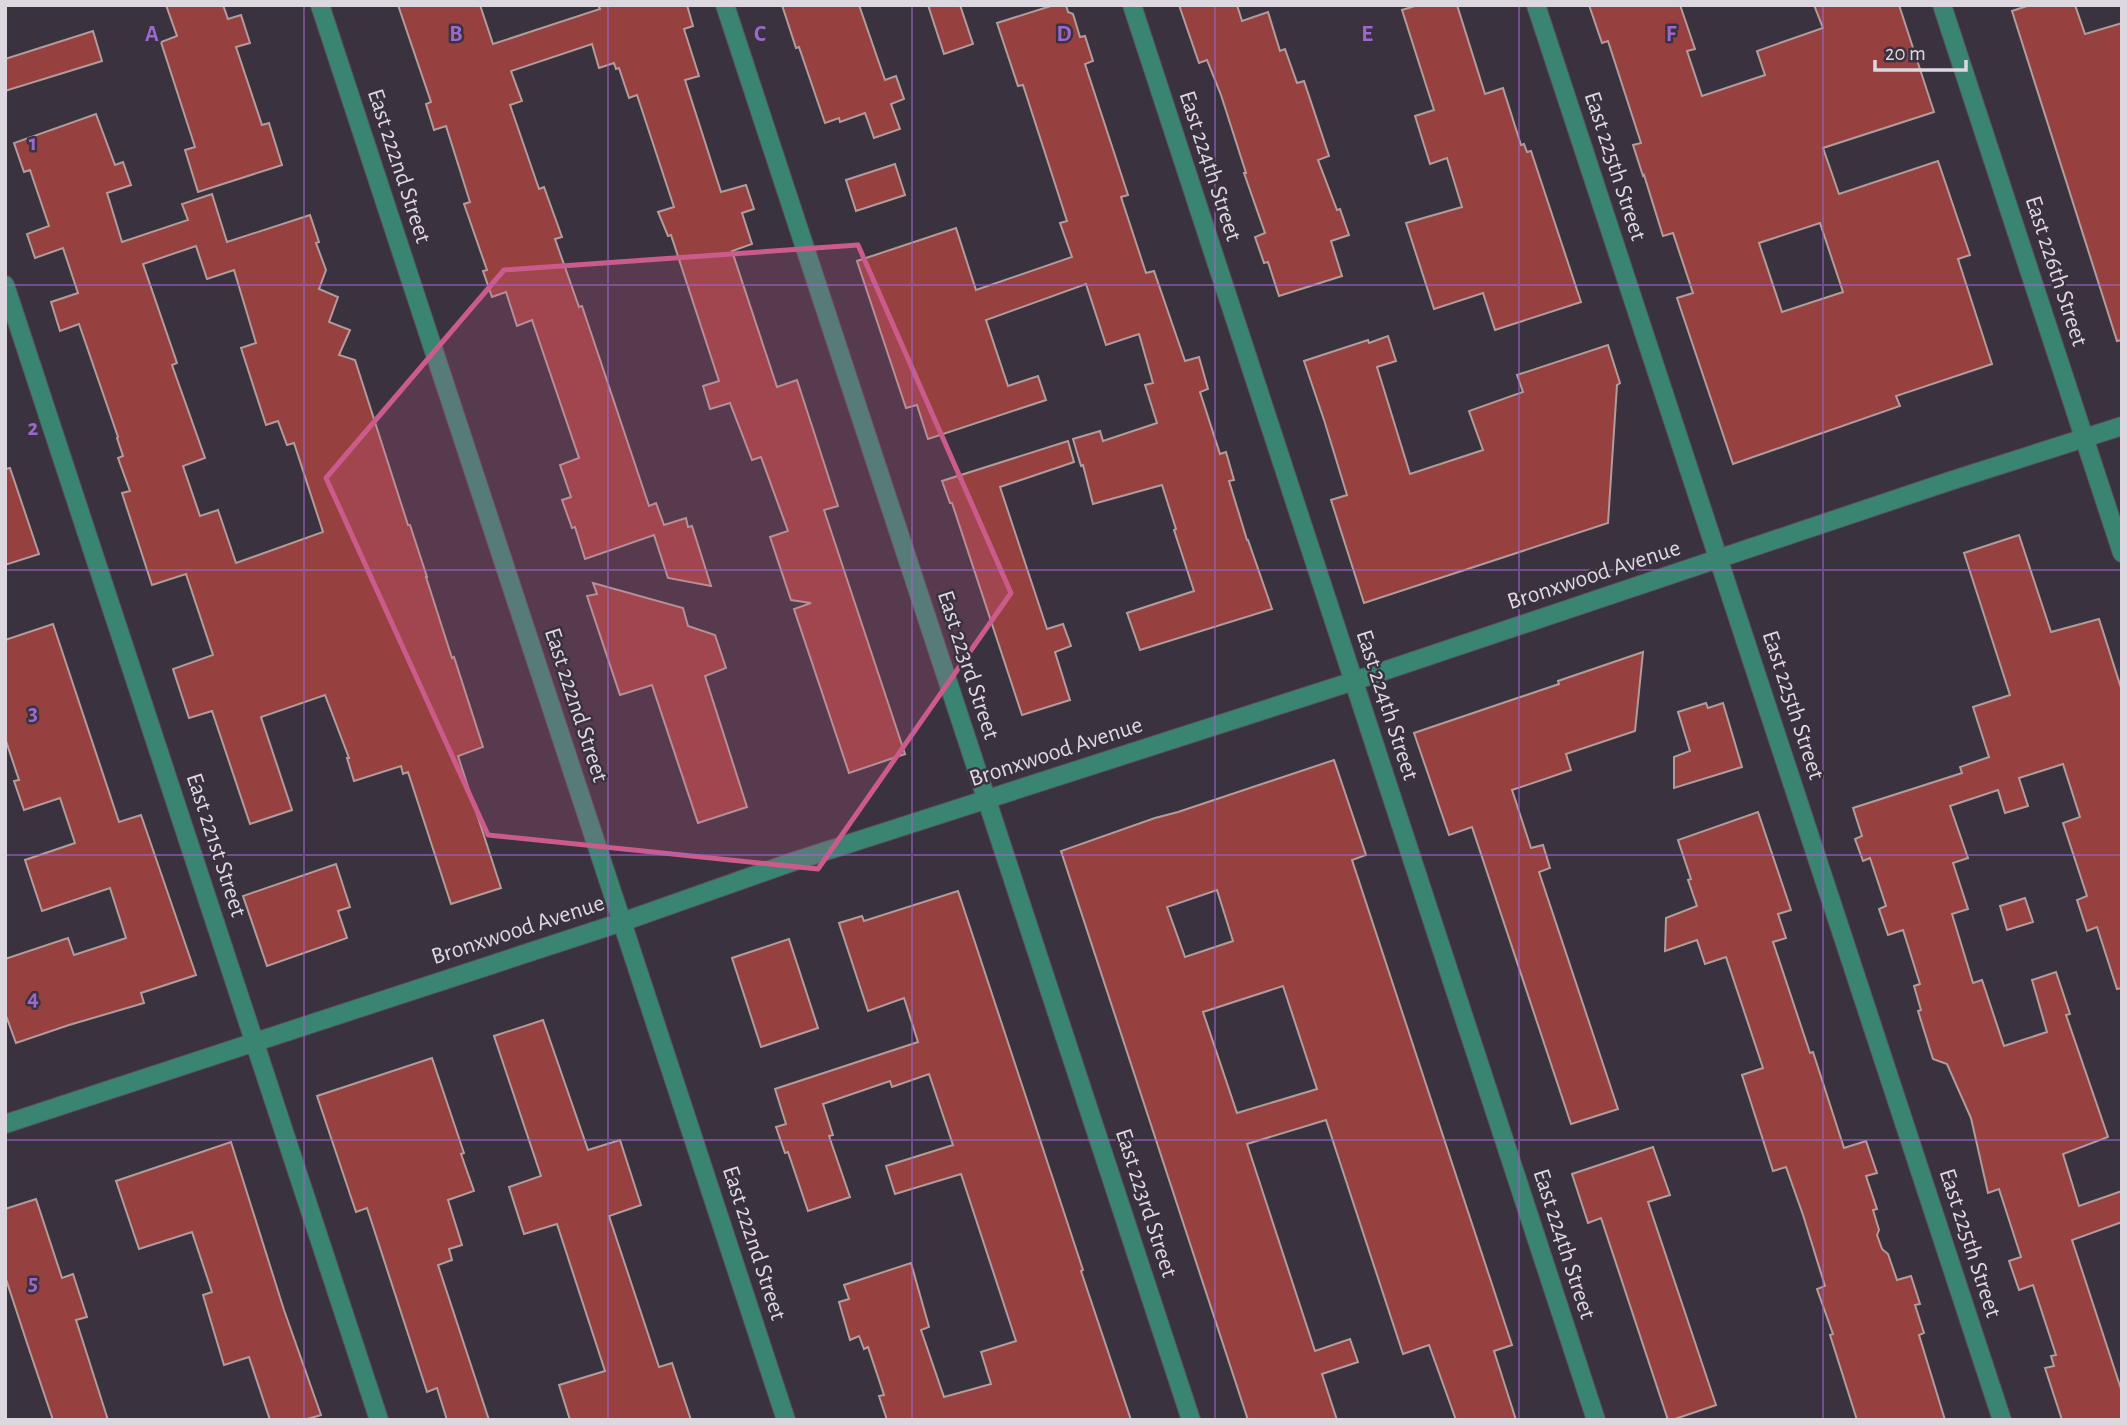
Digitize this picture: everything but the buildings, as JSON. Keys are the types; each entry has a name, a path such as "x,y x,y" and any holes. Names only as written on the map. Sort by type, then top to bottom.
{"street":[{"name":"East 222nd Street","path":"320,5 786,1420"},
{"name":"East 223rd Street","path":"724,5 1191,1420"},
{"name":"East 224th Street","path":"1132,5 1596,1420"},
{"name":"East 225th Street","path":"1536,5 2002,1420"},
{"name":"East 226th Street","path":"1942,5 2122,553"},
{"name":"East 221st Street","path":"5,285 379,1420"},
{"name":"Bronxwood Avenue","path":"5,1124 622,922 795,861 1354,681 2122,426"}],"highlighted area":[{"path":"858,245 1011,593 818,869 488,835 326,478 504,270"}]}
